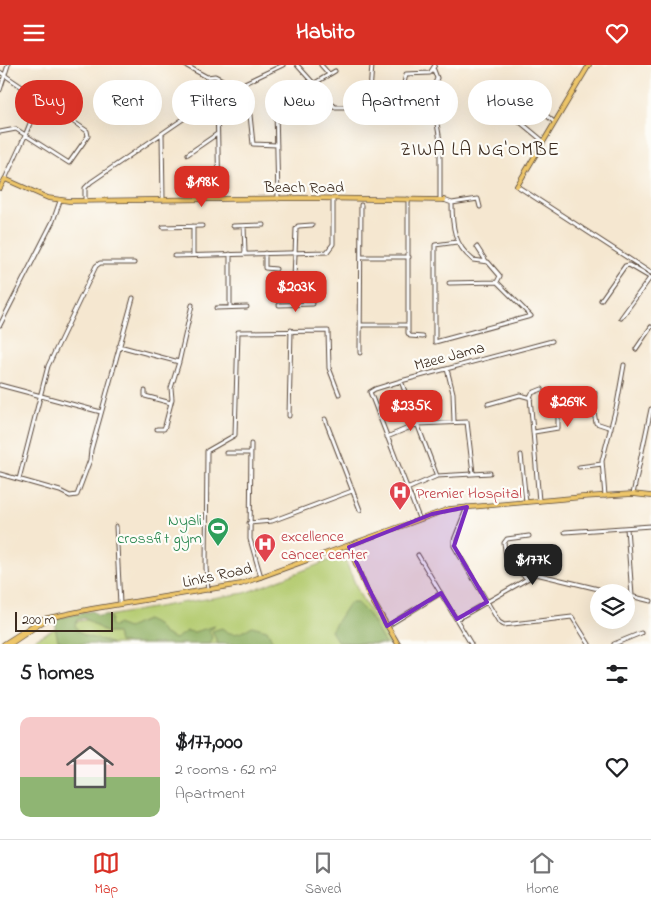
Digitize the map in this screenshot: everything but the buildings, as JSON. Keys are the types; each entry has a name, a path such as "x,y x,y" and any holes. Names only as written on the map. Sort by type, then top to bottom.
{"main road":[{"path":"517,186 589,65"},
{"path":"0,188 4,179"},
{"name":"Beach Road","path":"4,179 48,198 60,201 333,198 442,199"},
{"name":"Links Road","path":"47,619 68,613 242,584 349,547 443,510 633,494 651,496"},
{"path":"349,547 368,593 398,644"},
{"path":"4,644 35,624 47,619"},
{"path":"10,644 47,619"}],"street":[{"path":"0,90 2,73 8,65"},
{"path":"185,65 204,75 215,77 236,87 283,65"},
{"path":"297,65 312,80"},
{"path":"321,65 329,74"},
{"path":"371,80 372,65"},
{"path":"435,65 436,80"},
{"path":"405,80 406,74 428,73 434,70"},
{"path":"320,80 335,71"},
{"path":"2,73 15,82"},
{"path":"84,201 86,186 214,98 217,101 219,199"},
{"path":"4,179 30,125"},
{"path":"0,132 13,129 69,163 88,136 87,131 79,125"},
{"path":"251,125 253,144 277,145"},
{"path":"276,125 278,199"},
{"path":"437,125 440,141 442,199 452,203 478,199 480,207"},
{"path":"524,125 543,141"},
{"path":"162,133 163,200"},
{"path":"188,154 218,134"},
{"path":"192,182 218,173"},
{"path":"517,186 651,273"},
{"path":"174,256 326,252 331,249 334,237 333,198"},
{"path":"408,199 408,325 410,336 423,337"},
{"path":"0,325 53,221 60,201"},
{"path":"452,203 452,226 457,242 473,261 486,261"},
{"path":"360,353 361,205"},
{"path":"233,226 264,225"},
{"path":"294,304 296,227 312,225"},
{"path":"193,226 193,255"},
{"path":"163,227 202,226"},
{"path":"244,226 245,253"},
{"path":"449,283 497,283 531,313 531,317 435,342 436,245 457,242"},
{"path":"477,247 486,261 499,274 497,283"},
{"path":"265,253 264,268 276,269"},
{"path":"230,254 230,307"},
{"path":"361,257 409,257"},
{"path":"19,479 52,357 96,265 100,263 134,263"},
{"path":"601,300 625,266 629,265 651,278 621,318"},
{"path":"0,473 60,491 70,496 77,495 90,460 101,412 133,298"},
{"path":"279,305 313,304"},
{"path":"157,429 164,429 170,403 171,388 192,305"},
{"path":"216,307 247,307"},
{"path":"360,325 408,325"},
{"path":"636,349 651,327"},
{"path":"208,590 206,568 207,451 235,435 238,333 240,331 326,329 329,332 329,368 339,394"},
{"path":"289,416 291,330"},
{"name":"Mzee Jama","path":"419,518 370,394 375,389 400,381 552,341"},
{"path":"119,346 179,362"},
{"path":"605,496 602,464 624,365"},
{"path":"447,369 453,393 454,421"},
{"path":"400,381 437,476"},
{"path":"0,385 101,412"},
{"path":"539,501 530,398 532,393 542,389"},
{"path":"534,432 558,428 558,390"},
{"path":"145,391 145,396 148,398 170,403"},
{"path":"594,393 593,407 596,423 599,426 611,428"},
{"path":"488,404 520,395 530,398"},
{"path":"633,494 651,409"},
{"path":"324,419 360,510"},
{"path":"386,437 418,424 465,421 468,424 473,473"},
{"path":"251,444 251,547 261,578"},
{"path":"226,453 250,453"},
{"path":"522,455 526,502"},
{"path":"579,467 602,464"},
{"path":"407,489 437,476 490,473"},
{"path":"250,523 272,521 352,491"},
{"path":"467,507 454,543 496,619 504,625 572,617 589,644"},
{"path":"565,532 651,526"},
{"path":"116,527 120,604"},
{"path":"627,527 631,584"},
{"path":"527,578 506,564 504,543 506,539 529,536"},
{"path":"418,555 471,644"},
{"path":"456,619 527,578 540,574 590,587"},
{"path":"387,626 441,593"},
{"path":"635,597 651,601"},
{"path":"614,644 642,633"}],"highlighted area":[{"path":"467,507 454,546 487,602 457,619 441,593 387,626 349,547 432,514"}],"green space":[{"path":"343,555 360,595 390,644 26,644 63,624 245,593"},
{"path":"349,603 357,603 368,614 385,644 338,642 331,631"},
{"path":"92,611 98,616 105,615 111,618 110,624 114,627 117,624 128,628 146,620 157,625 163,633 175,639 187,631 194,632 215,626 209,631 212,637 210,644 129,644 119,642 117,633 107,633 84,618 77,620 75,625 81,633 112,644 69,644 58,640 55,627 58,618"},
{"path":"252,626 267,630 274,644 218,644 212,631 222,628 233,634 244,631"}],"place":[{"name":"Premier Hospital","path":"400,511"},
{"name":"Nyali crossfit gym","path":"218,547"},
{"name":"excellence cancer center","path":"265,563"}],"district":[{"name":"ZIWA LA NG'OMBE","path":"480,148"}]}
